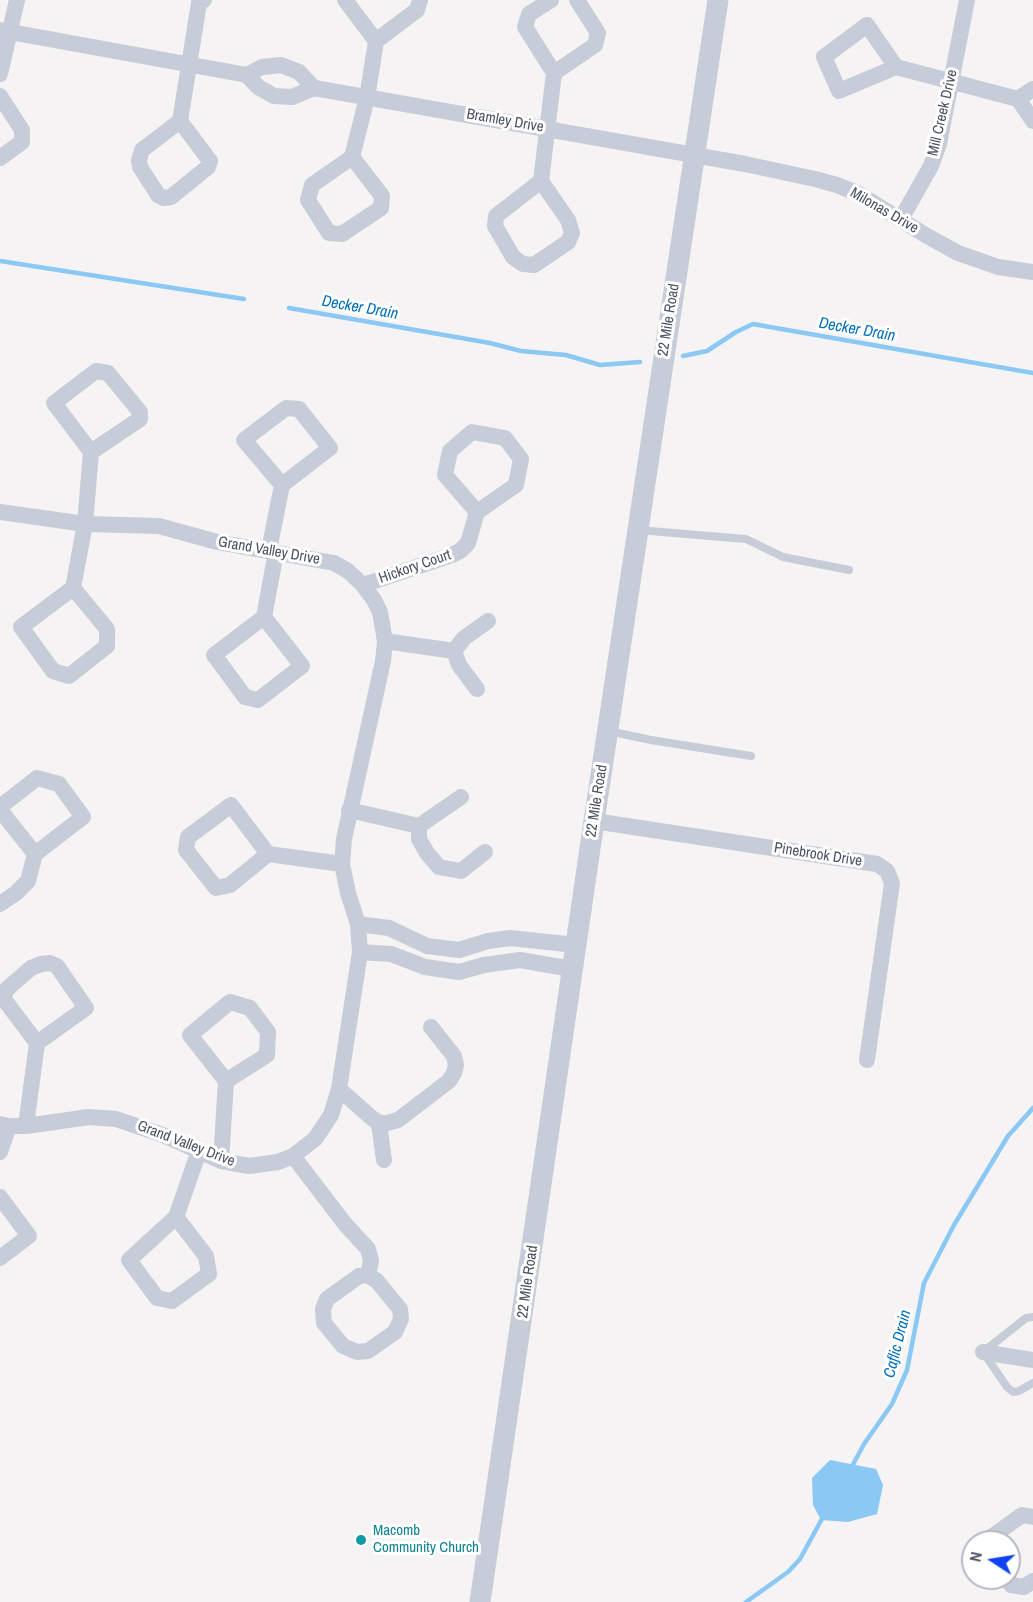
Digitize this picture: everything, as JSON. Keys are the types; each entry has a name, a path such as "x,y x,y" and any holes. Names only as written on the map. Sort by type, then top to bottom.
{"street":[{"path":"0,74 4,31 17,0"},
{"path":"345,0 376,41"},
{"path":"352,157 382,196 381,208 342,234 329,232 308,200 312,185 352,157 367,98 376,41 417,10 420,0"},
{"path":"541,181 496,216 495,226 513,257 523,264 534,265 568,242 573,233 568,220 541,181 554,73 525,27 529,14 551,0"},
{"path":"554,73 595,45 598,33 577,0"},
{"name":"22 Mile Road","path":"480,1602 594,821 718,0"},
{"name":"Mill Creek Drive","path":"901,219 935,158 967,0"},
{"path":"180,121 210,162 208,167 171,197 164,198 158,195 140,167 139,160 142,150 180,121 200,1"},
{"name":"Bramley Drive","path":"4,31 247,75 258,87 274,96 292,97 314,88 695,156"},
{"name":"Bramley Drive","path":"247,75 262,67 281,65 299,72 314,88"},
{"path":"896,67 1018,99 1033,121"},
{"path":"1018,99 1033,89"},
{"path":"0,96 22,130 22,142 0,158"},
{"name":"Milonas Drive","path":"695,156 783,171 837,185 860,194 927,237 958,253 998,267 1033,273"},
{"path":"73,588 107,629 107,646 69,676 53,672 21,627 73,588 85,524 91,452 54,403 96,370 108,373 140,412 140,419 91,452"},
{"path":"264,617 214,655 246,697 258,700 302,666 264,617 282,485 330,448 299,409 286,408 244,440 282,485"},
{"path":"472,432 505,438 521,459 516,485 477,512 445,475 450,451 472,432"},
{"name":"Grand Valley Drive","path":"0,512 85,524 159,526 217,543 334,563 348,571 363,585 380,612 385,641 383,661 344,838 342,864 358,924 360,952 339,1089 331,1115 323,1129 305,1148 293,1156 262,1166 237,1165 220,1161 163,1135 116,1119 89,1117 12,1125"},
{"name":"Hickory Court","path":"363,585 460,551 468,543 477,512"},
{"path":"454,651 464,638 488,621"},
{"path":"385,641 454,651"},
{"path":"454,651 459,665 477,689"},
{"path":"0,904 16,893 28,880 35,854 83,817 59,784 37,778 0,809 35,854"},
{"path":"349,810 419,826 461,797"},
{"path":"268,854 230,885 216,888 186,850 188,837 231,805 268,854 342,864"},
{"name":"Pinebrook Drive","path":"594,821 877,864 888,871 892,883 867,1060"},
{"path":"419,826 419,839 439,867 461,871 485,852"},
{"path":"358,924 388,928 427,946 459,950 488,941 510,938 576,945"},
{"path":"459,950 459,972"},
{"path":"360,952 391,954 424,967 459,972 510,960 573,969"},
{"path":"0,1152 12,1125 37,1043 86,1008 57,966 50,963 31,968 7,989 3,998 37,1043"},
{"path":"220,1161 226,1082 190,1035 230,1002 250,1008 268,1032 267,1055 226,1082"},
{"path":"339,1089 379,1123 398,1120 449,1081 454,1073 456,1065 454,1056 431,1027"},
{"path":"379,1123 384,1160"},
{"path":"176,1217 206,1256 209,1274 172,1301 157,1298 129,1260 176,1217 199,1151"},
{"path":"293,1156 345,1224 366,1246 371,1261 368,1275"},
{"path":"0,1197 28,1236 0,1258"},
{"path":"368,1275 377,1281 400,1309 401,1320 395,1332 368,1351 357,1352 343,1346 324,1323 323,1309 327,1299 359,1276 368,1275"},
{"path":"983,1352 1033,1360"},
{"path":"1001,1530 1022,1515 1033,1517"}],"lane":[{"path":"638,530 746,539 783,557 849,570"},
{"path":"608,731 751,756"},
{"path":"1033,1317 1026,1318 983,1352 1013,1392 1033,1383"}],"water":[{"path":"830,1460 876,1469 883,1485 877,1514 848,1522 821,1520 813,1505 812,1478"}],"waterway":[{"name":"Decker Drain","path":"0,261 244,299"},
{"name":"Decker Drain","path":"289,308 490,343 521,351 566,355 600,365 640,362"},
{"name":"Decker Drain","path":"683,356 707,351 753,324 1033,373"},
{"name":"Caflic Drain","path":"850,1470 864,1444 892,1404 907,1370 924,1283 954,1225 1008,1136 1033,1108"},
{"name":"Caflic Drain","path":"746,1602 788,1572 800,1559 823,1517"}],"place":[{"name":"Macomb Community Church","path":"361,1540"}]}
